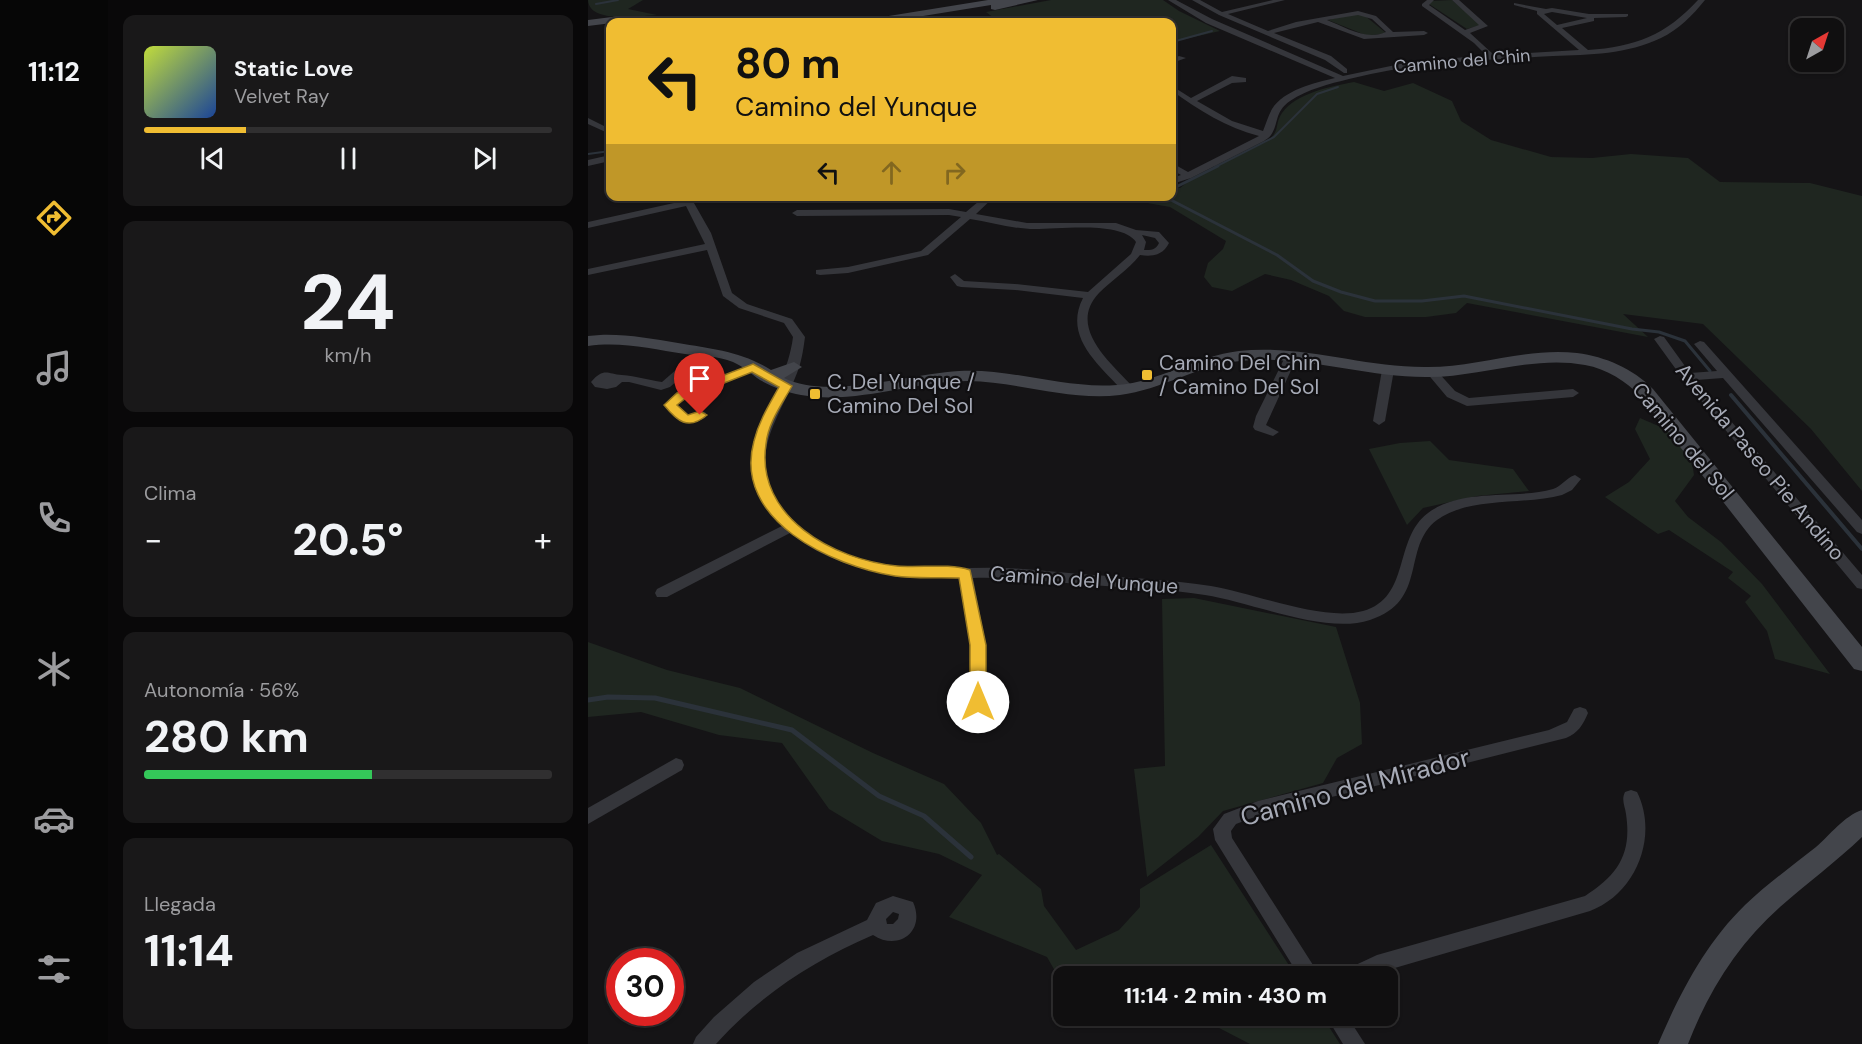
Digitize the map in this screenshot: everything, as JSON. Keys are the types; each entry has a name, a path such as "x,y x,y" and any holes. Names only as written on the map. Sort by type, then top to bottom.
{"street":[{"path":"920,18 992,1 1006,0"},
{"path":"920,18 1033,0"},
{"path":"1172,0 1198,16 1231,30 1231,37 1287,61 1309,63 1343,75"},
{"path":"1183,0 1212,16 1343,75"},
{"path":"1195,0 1221,14 1328,58 1338,64 1343,75"},
{"path":"1273,0 1281,0"},
{"path":"1221,14 1281,0"},
{"path":"1431,0 1424,5 1465,32 1492,57"},
{"path":"1455,0 1484,25 1481,29 1465,32"},
{"path":"1690,1 1701,1"},
{"name":"Camino del Chin","path":"1267,135 1274,112 1281,103 1343,75 1417,62 1586,52 1631,46 1675,28 1701,1"},
{"path":"1516,4 1544,11 1589,16 1626,15"},
{"path":"1268,33 1360,12 1372,7"},
{"path":"1544,11 1539,14 1586,52"},
{"path":"588,12 594,18 590,23"},
{"path":"1360,12 1370,15 1389,31 1389,34"},
{"path":"1555,27 1587,22 1591,20 1589,16"},
{"path":"1320,20 1365,37 1424,33"},
{"path":"590,23 606,22"},
{"path":"590,23 606,24"},
{"path":"1176,60 1182,58"},
{"path":"1191,101 1234,81"},
{"path":"1176,91 1246,131 1258,141"},
{"path":"588,121 606,130"},
{"path":"1246,131 1267,135"},
{"path":"1176,180 1188,176 1267,135"},
{"path":"588,163 606,159"},
{"path":"1176,168 1188,176"},
{"path":"588,225 683,201"},
{"name":"Camino del Yunque","path":"688,201 711,246 724,289 730,298 751,309 782,318 795,329 799,342 794,368 764,428 757,464 765,495 791,527 820,548 860,564 896,571 1006,573 1176,586 1236,596 1329,618 1360,618 1387,607 1400,594 1420,530 1436,514 1463,505 1557,492 1567,487 1575,479"},
{"path":"820,272 848,270 924,253 986,201"},
{"path":"796,213 926,210 1034,226 1110,226 1134,233 1153,234 1164,242 1163,247 1157,252 1134,256"},
{"path":"1128,389 1088,342 1082,331 1081,315 1091,296 1134,256 1141,242 1134,233"},
{"path":"588,272 711,246"},
{"path":"955,278 961,284 1015,287 1091,296"},
{"name":"Camino del Sol","path":"588,341 618,338 704,351 735,358 786,386 842,391 913,380 968,376 1008,378 1082,390 1128,389 1222,358 1250,354 1292,355 1388,370 1432,372 1546,357 1566,357 1602,364 1631,378 1647,393 1862,663"},
{"name":"Avenida Paseo Pie Andino","path":"1660,339 1687,377 1862,584"},
{"name":"Avenida Paseo Pie Andino","path":"1700,344 1862,529"},
{"path":"618,379 629,378 666,385 704,351"},
{"path":"1273,432 1259,427 1262,416 1292,355"},
{"path":"700,415 687,420 670,405 681,396 759,372 780,374 794,368"},
{"path":"1379,421 1388,370"},
{"path":"1432,372 1451,394 1467,402 1572,393"},
{"path":"1687,377 1725,374"},
{"path":"662,593 791,527"},
{"path":"965,573 978,645 978,702 967,720"},
{"name":"Camino del Mirador","path":"1304,966 1224,840 1222,830 1230,819 1258,808 1569,731 1577,724 1580,713"},
{"path":"588,817 676,765"},
{"path":"1373,966 1590,903 1607,893 1630,865 1637,843 1638,819 1631,797"},
{"path":"1673,1044 1692,1000 1708,972 1737,932 1771,899 1852,838 1862,821"},
{"path":"703,1044 745,1000 785,970 824,948 876,925"},
{"path":"1343,1026 1355,1044"}],"shaded area":[{"path":"588,0 643,0 628,9 657,15 606,16 591,8"},
{"path":"1051,0 1163,0 1179,11 1220,31 1176,41 1176,18 994,18 986,12"},
{"path":"1452,0 1481,25 1467,29 1429,4 1430,1"},
{"path":"1352,14 1364,15 1386,33 1368,36 1328,20"},
{"path":"1354,82 1384,91 1413,83 1452,101 1461,121 1491,140 1551,157 1592,158 1631,154 1688,158 1720,182 1810,183 1862,196 1862,491 1811,429 1703,324 1623,314 1648,337 1467,303 1456,313 1426,317 1365,317 1344,311 1329,296 1291,280 1265,274 1232,291 1212,287 1204,277 1208,263 1223,249 1226,241 1170,207 1136,201 1176,201 1176,187 1180,188 1191,179 1268,141 1275,133 1282,113 1296,100 1335,86"},
{"path":"1052,201 1136,201 1085,203"},
{"path":"1640,418 1670,432 1688,452 1694,475 1675,501 1688,517 1721,542 1762,584 1830,674 1775,659 1767,631 1745,602 1751,596 1728,578 1733,572 1669,530 1658,534 1605,497 1629,482 1650,459 1635,429"},
{"path":"1430,441 1449,460 1513,469 1529,491 1477,496 1423,508 1407,525 1369,449 1400,443"},
{"path":"1194,598 1336,627 1360,703 1362,744 1337,758 1323,783 1223,811 1198,837 1147,877 1134,769 1165,766 1162,599"},
{"path":"588,642 667,670 740,688 873,753 944,784 981,823 997,855 999,854 1041,889 1044,906 1076,950 1119,930 1140,907 1140,889 1211,845 1290,966 1053,968 1047,957 949,917 982,875 939,854 882,841 829,809 782,743 719,735 641,712 588,717"},
{"path":"1215,1026 1328,1026 1340,1044 1250,1044"}],"waterway":[{"path":"596,4 618,0"},
{"path":"1176,41 1212,31"},
{"path":"1215,167 1274,137 1317,94 1338,87"},
{"path":"588,154 606,152"},
{"path":"1176,187 1218,166"},
{"path":"1173,201 1277,255 1313,281 1341,292 1375,301 1422,301 1464,296 1632,329 1659,332 1685,341 1710,371"},
{"path":"1731,395 1862,549"},
{"path":"588,700 608,697 655,698 792,730 879,796 924,816 971,857"}],"place":[{"name":"Camino Del Chin / Camino Del Sol","path":"1147,375"},
{"name":"C. Del Yunque / Camino Del Sol","path":"815,394"}],"route":[{"path":"700,415 687,420 670,405 681,396 753,368 786,386 770,413 757,453 758,474 765,495 777,513 802,536 843,558 896,571 965,573 978,645 978,702"}]}
